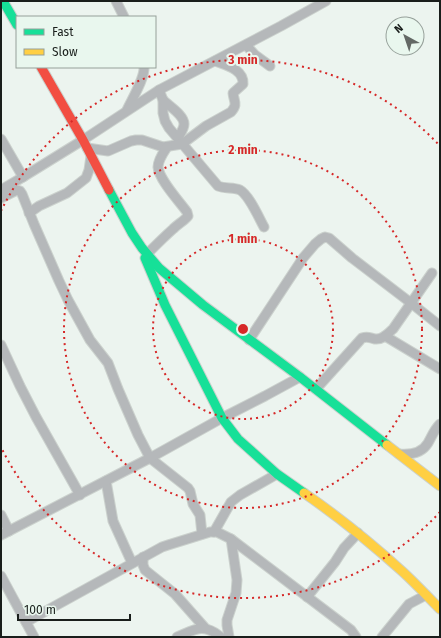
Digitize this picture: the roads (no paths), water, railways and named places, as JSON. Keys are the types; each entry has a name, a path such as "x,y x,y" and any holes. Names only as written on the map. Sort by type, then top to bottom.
{"street":[{"path":"4,1 16,23"},
{"path":"116,1 124,16"},
{"path":"1,190 23,177 87,148 126,111 159,90 326,1"},
{"path":"246,44 255,55 270,66"},
{"path":"87,148 108,151 136,140 142,140 167,147 226,116 234,109 236,105 233,93 243,84 243,79 241,75 233,68 214,61"},
{"path":"42,68 132,232 144,251 160,268 203,305 316,389 440,486"},
{"path":"126,111 144,75 144,68"},
{"path":"159,90 163,100 163,113 165,121 169,128 218,186 223,188 238,189 247,196 264,227"},
{"path":"163,100 183,120 184,124 180,141"},
{"path":"1,139 23,177"},
{"path":"144,251 188,216 187,212 169,189 158,168 167,147"},
{"path":"29,213 39,206 68,193 86,178 88,174 87,148"},
{"path":"1,198 15,190 19,190 22,194 68,300 90,340 108,363 120,395 150,458 188,488 193,504 200,515 202,534"},
{"path":"249,340 303,258 314,244 325,238 329,238 347,254 440,326"},
{"path":"144,251 165,305 222,418 229,428 277,474 323,506 358,533 404,573 440,609"},
{"path":"316,389 362,338 369,337 379,339 393,329 432,273"},
{"path":"385,336 440,369"},
{"path":"1,345 36,417 80,495"},
{"path":"1,515 5,533 150,458 300,377"},
{"path":"399,454 412,454 421,450 428,442 434,430 440,424"},
{"path":"214,532 231,502 240,495 277,474"},
{"path":"106,481 112,521 132,563"},
{"path":"26,622 143,557 168,545 202,534 214,532 231,539 357,636"},
{"path":"307,597 335,562 344,548 358,533"},
{"path":"229,637 226,625 237,587 231,539"},
{"path":"143,557 143,566 145,570 175,594 205,628"},
{"path":"1,576 34,637"},
{"path":"382,637 406,607 426,594"},
{"path":"177,637 200,628 210,629 222,637"}]}
